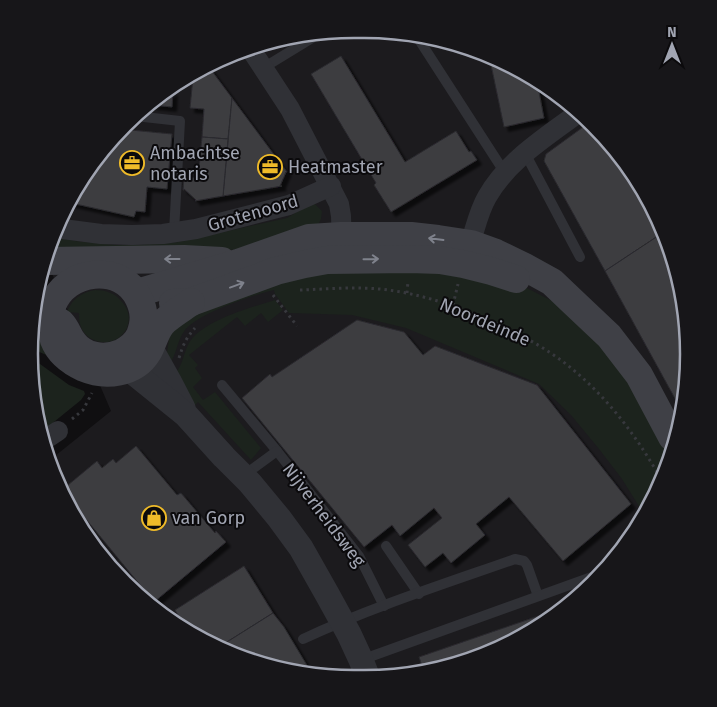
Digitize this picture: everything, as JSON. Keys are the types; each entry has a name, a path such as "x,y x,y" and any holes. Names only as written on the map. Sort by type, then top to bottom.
{"main road":[{"path":"45,312 55,343 64,355 74,364 87,369 99,373 111,373 129,369 147,354 144,291 238,263 310,238 342,248 410,259 440,260 467,254 501,274 573,302 609,336 639,375 670,432"},
{"path":"146,324 161,325 166,319 194,314 276,271 327,260 342,248"},
{"path":"51,261 184,259 238,263"},
{"path":"45,312 68,285 78,278 104,274 118,278 128,284 146,324"},
{"path":"45,312 63,325 80,350 101,357 111,356 133,345 146,324"}],"street":[{"path":"254,54 290,109 331,186 342,216 342,248"},
{"path":"467,254 487,197 504,173 510,166 573,117"},
{"name":"Grotenoord","path":"64,229 101,234 132,235 196,230 289,205 331,186"},
{"path":"146,324 166,374 186,415"},
{"path":"129,369 186,415 279,518 301,548 343,623 365,669"}],"lane":[{"path":"263,68 307,41"},
{"path":"421,43 504,173"},
{"path":"144,117 180,121 174,232"},
{"path":"525,154 580,258"},
{"name":"Nijverheidsweg","path":"222,385 277,451 359,556 384,606"},
{"name":"Nijverheidsweg","path":"243,476 277,451"},
{"name":"Nijverheidsweg","path":"386,546 419,594"},
{"path":"303,639 384,606 515,559 524,560 528,565 538,596"},
{"path":"365,669 538,596 584,580"}],"path":[{"name":"Noordeinde","path":"292,290 366,288 388,290 453,305 501,325 537,344 571,368 607,403 628,428 656,471"},
{"path":"282,292 273,294 297,326"},
{"path":"166,374 173,369 179,360 194,314"},
{"path":"52,435 83,410 94,390"}],"shaded area":[{"path":"333,38 405,40 465,54 522,80 572,116 614,161 647,214 669,272 679,333 680,354 677,395 663,455 637,512 601,562 556,604 522,627 503,637 445,659 384,669 364,670 312,667 252,653 195,627 161,604 130,577 103,546 80,512 55,456 111,411 49,267 70,214 80,195 103,161 145,116 195,80 252,54 272,48"},
{"path":"315,204 322,211 318,225 239,249 200,253 53,255 60,238 116,245 178,242 287,218 308,205"},
{"path":"370,264 521,285 552,301 585,326 627,376 666,446 640,507 622,479 599,449 571,415 539,384 406,328 352,315 289,313 274,290 214,311 192,324 182,334 169,365 167,353 169,339 173,331 185,318 272,284"},
{"path":"95,290 107,291 113,294 122,302 127,310 129,318 124,333 110,342 101,342 90,338 81,327 79,313 67,312 78,297 86,292"},
{"path":"275,300 283,310 268,322 261,313 245,326 237,317 189,355 198,365 195,368 202,378 193,387 203,400 215,392 261,448 251,460 198,402 193,407 177,371 191,340 207,326 230,315"},
{"path":"38,335 40,336 51,357 38,351"},
{"path":"38,363 69,385 84,391 85,394 81,400 47,428 40,395"}],"building":[{"path":"341,56 405,162 456,131 469,152 471,151 477,160 391,212 374,185 376,183 311,74"},
{"path":"491,65 522,80 539,91 544,118 504,127"},
{"path":"212,71 232,98 228,139 202,137 204,109 190,108 193,82"},
{"path":"173,95 172,107 158,106"},
{"path":"232,98 287,172 280,186 282,186 223,196"},
{"path":"583,127 601,145 626,178 647,214 657,237 605,271 544,161 546,154"},
{"path":"130,130 172,134 167,189 147,187 145,212 136,211 134,217 75,204 103,161"},
{"path":"202,137 228,139 223,196 195,201 183,190 184,177 198,178"},
{"path":"657,237 669,272 677,312 680,354 676,400 605,271"},
{"path":"357,320 404,332 423,355 435,346 537,385 631,504 563,561 509,497 476,524 485,535 451,563 443,553 425,567 408,545 442,518 434,508 400,536 392,525 364,547 242,398 270,374 272,377"},
{"path":"136,446 177,495 181,493 215,533 216,531 226,542 156,600 145,591 80,512 67,486 97,461 102,468 113,459 116,463"},
{"path":"244,566 273,613 227,642 195,627 179,617 175,610"},
{"path":"273,613 284,627 307,666 272,659 227,642"},
{"path":"540,616 503,637 465,653 421,664 419,657"}],"place":[{"name":"Ambachtse notaris","path":"132,163"},
{"name":"Heatmaster","path":"270,167"},
{"name":"van Gorp","path":"154,518"}]}
